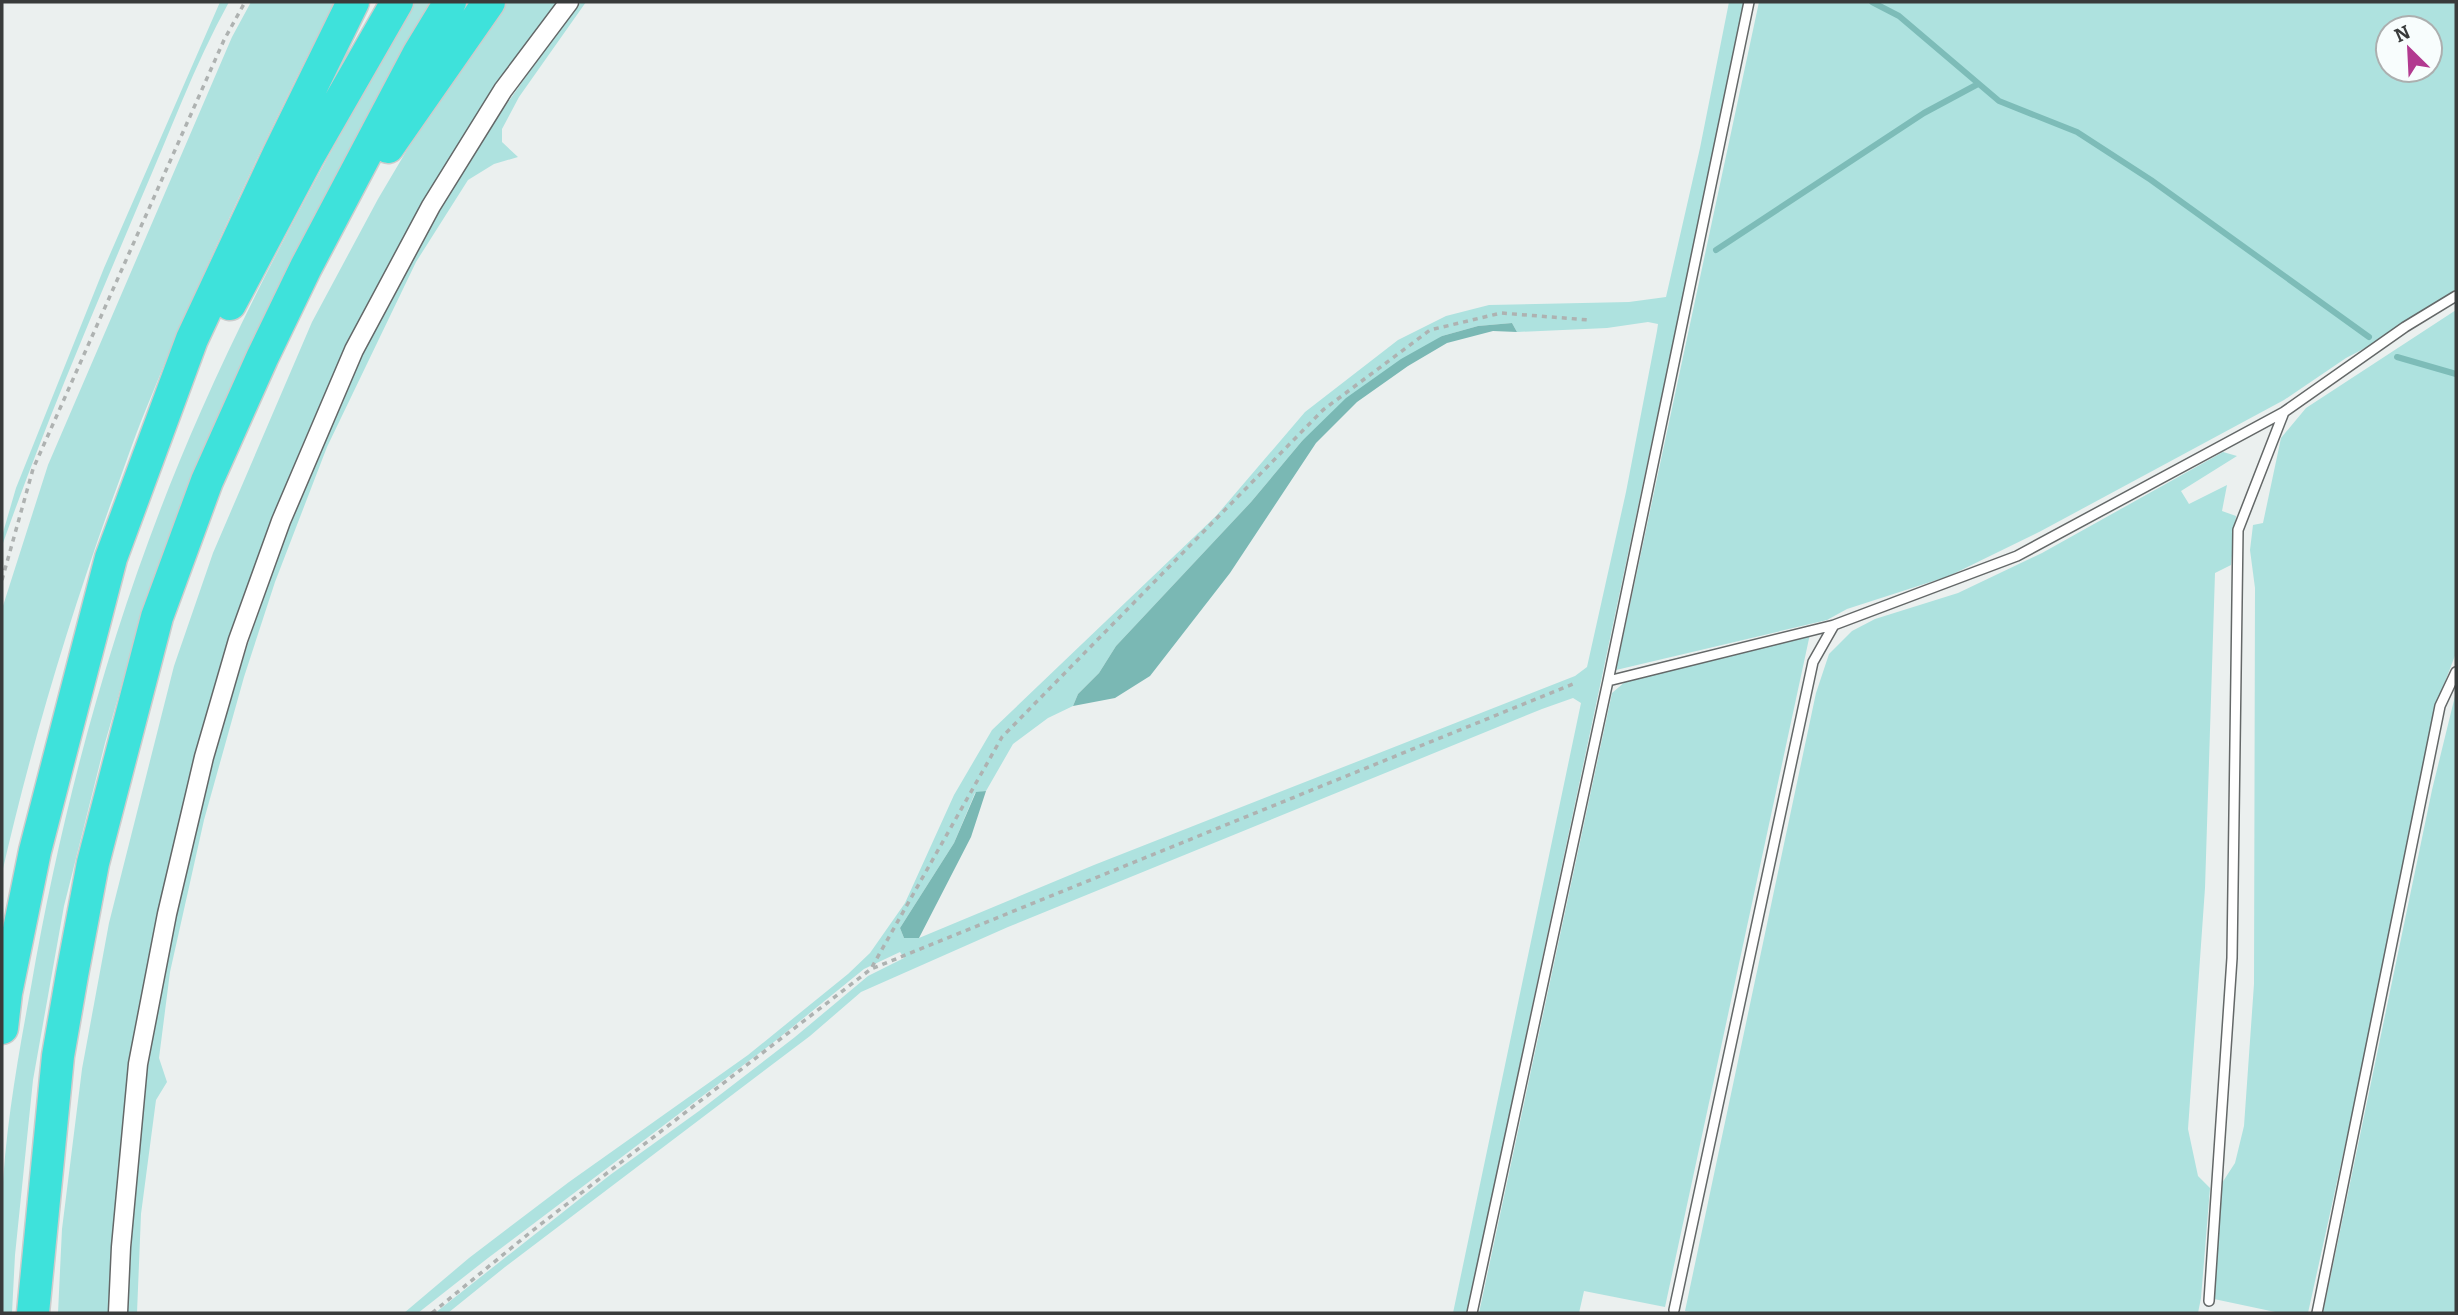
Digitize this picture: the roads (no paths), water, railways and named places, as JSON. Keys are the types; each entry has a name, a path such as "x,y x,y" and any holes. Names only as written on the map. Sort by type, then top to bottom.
{"highway":[{"path":"2,1028 6,993 35,851 111,558 192,339 353,2"},
{"path":"69,716 199,363 308,157 397,2"},
{"path":"33,1313 58,1056 93,863 157,617 207,481 262,358 306,267 419,53 450,2"},
{"path":"306,267 489,2"}],"street":[{"path":"118,1313 121,1247 138,1064 173,888 204,757 238,640 281,522 354,350 431,206 503,90 569,2"}],"lane":[{"path":"1472,1313 1608,681 1749,2"},
{"path":"1608,681 1834,625 2017,556 2284,412 2405,327 2456,296"},
{"path":"2209,1301 2232,958 2238,530 2284,412"},
{"path":"1674,1310 1812,662 1834,625"},
{"path":"2317,1313 2440,706 2456,672"}],"waterway":[{"path":"1872,2 1899,16 1999,101 2077,132 2151,180 2369,337"},
{"path":"1716,250 1924,113 1978,84"},
{"path":"2397,357 2456,374"}]}
